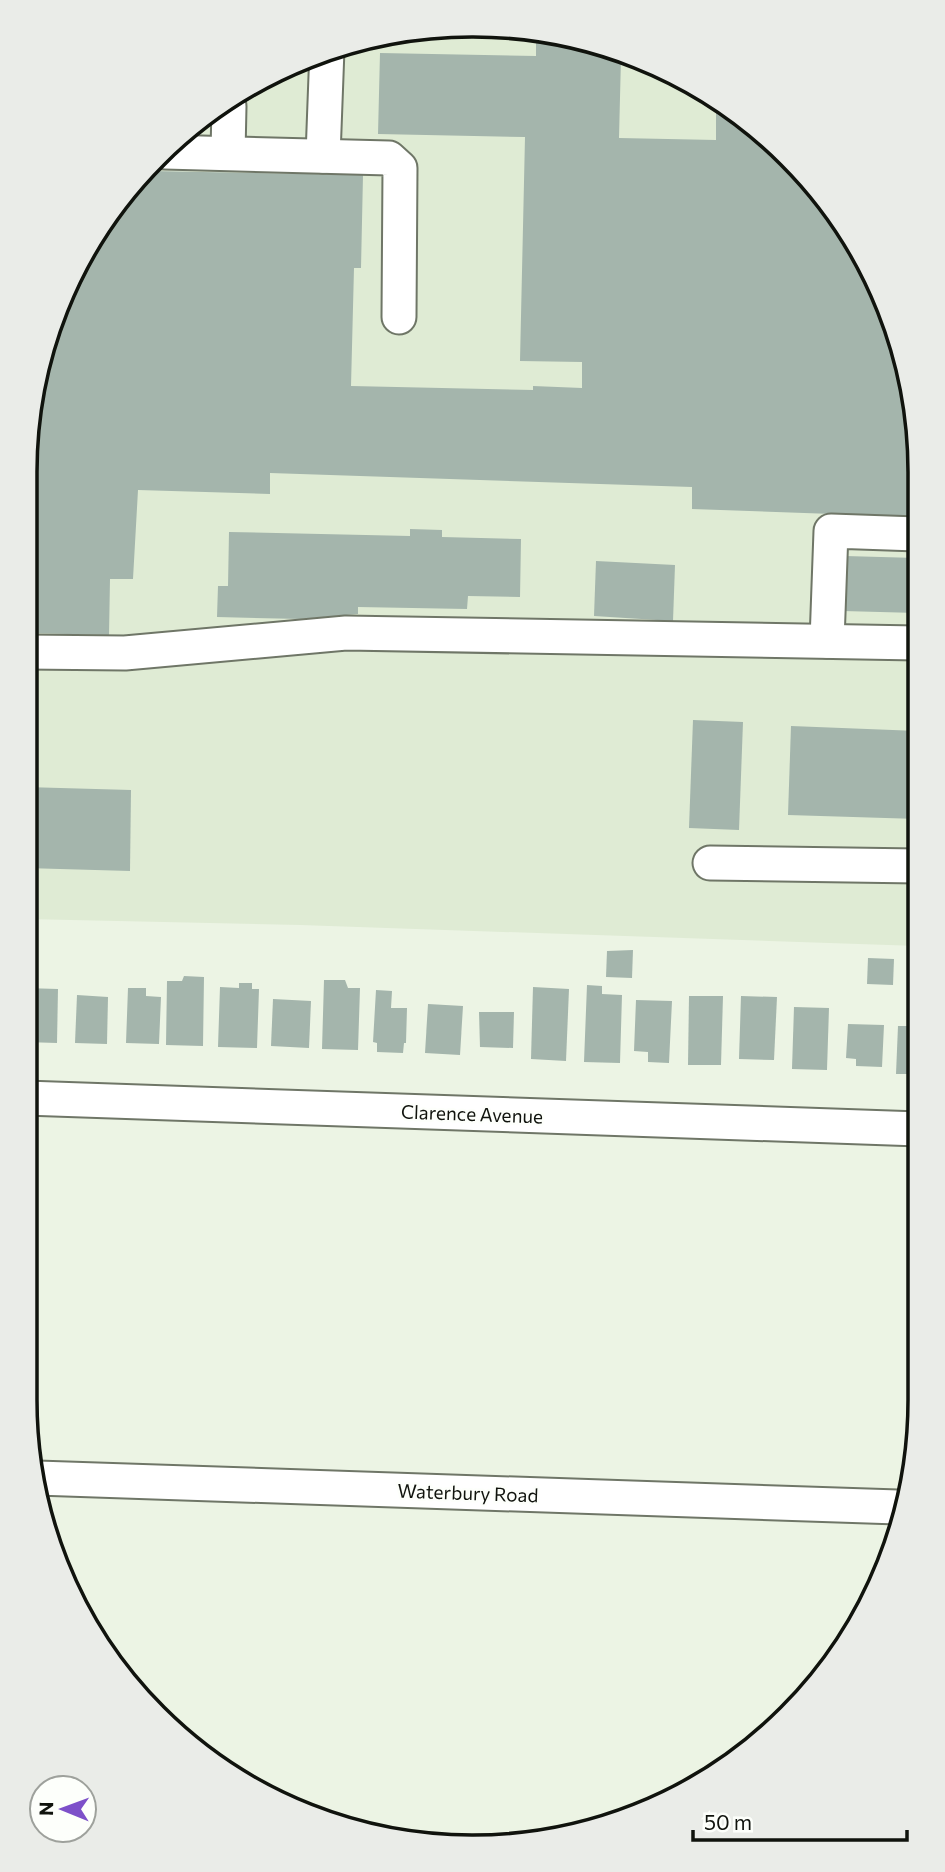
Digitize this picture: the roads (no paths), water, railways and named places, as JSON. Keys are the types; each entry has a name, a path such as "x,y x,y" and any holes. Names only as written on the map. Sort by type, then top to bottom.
{"street":[{"path":"323,156 327,62"},
{"path":"228,153 229,111"},
{"path":"177,152 389,158 400,168 399,317"},
{"path":"827,641 831,531 908,534"},
{"path":"37,652 125,653 346,633 908,643"},
{"path":"710,863 908,866"},
{"name":"Clarence Avenue","path":"37,1098 908,1129"},
{"name":"Waterbury Road","path":"44,1478 894,1507"}]}
